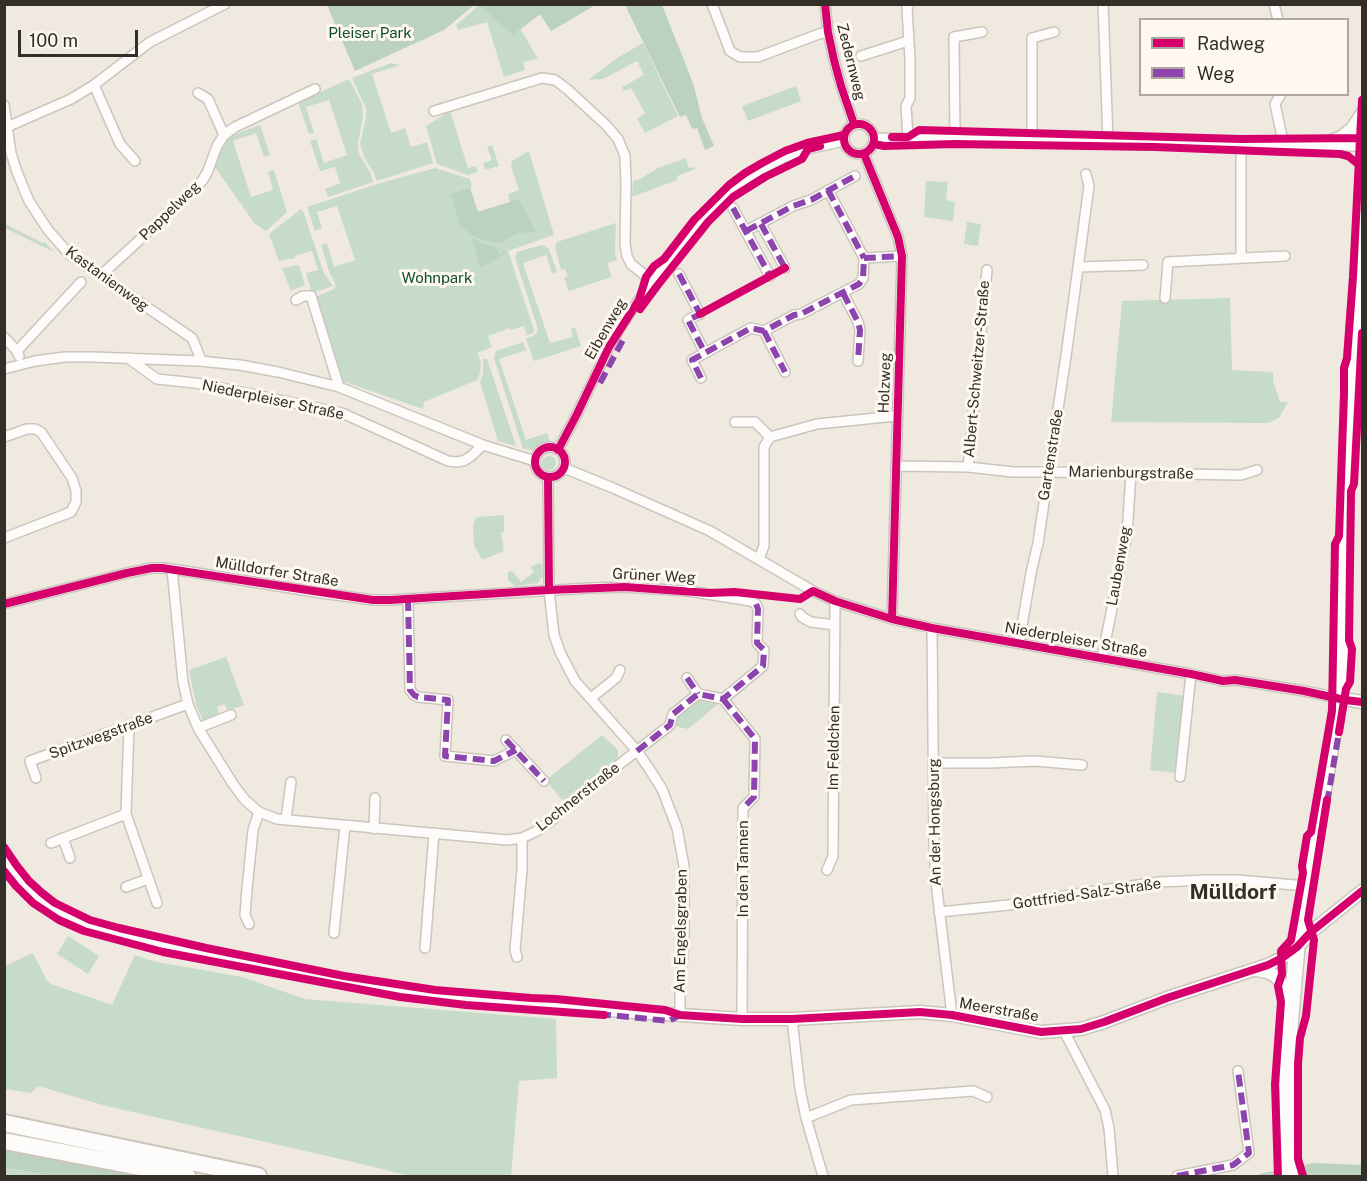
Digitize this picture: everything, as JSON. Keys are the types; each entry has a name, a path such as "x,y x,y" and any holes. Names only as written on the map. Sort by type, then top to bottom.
{"highway":[{"path":"4,1123 258,1176"},
{"path":"4,1141 187,1176"}],"main road":[{"path":"1324,145 1341,139 1353,130 1362,116"},
{"path":"1291,1173 1287,1086 1297,947 1339,698 1351,375 1362,218"}],"street":[{"name":"Zedernweg","path":"712,4 730,51 740,57 758,57 828,32"},
{"name":"Zedernweg","path":"825,4 828,32 841,86 854,124"},
{"path":"908,137 906,106 910,98 907,8 909,4"},
{"path":"1103,4 1108,140"},
{"path":"7,127 71,99 94,86 150,42 221,6"},
{"path":"955,138 954,37 982,32"},
{"path":"1032,139 1032,38 1054,32"},
{"path":"861,56 909,41"},
{"path":"434,111 542,78 555,80 567,89 618,139 625,156 627,255 631,264 653,282"},
{"path":"94,86 120,144 135,161"},
{"path":"198,93 208,99 224,135 235,127 315,89"},
{"path":"1280,96 1275,104 1284,146"},
{"name":"Kastanienweg","path":"4,105 8,154 38,216 69,254 192,338 200,357 199,361"},
{"path":"854,124 866,125 870,128 874,138 872,148 864,154 855,154 847,150 843,141 846,131 854,124"},
{"name":"Pappelweg","path":"100,276 202,181 224,135"},
{"path":"874,138 1108,140 1284,146 1362,146"},
{"name":"Eibenweg","path":"558,450 609,347 639,300 714,206 742,182 783,158 808,149 843,141"},
{"path":"1241,144 1241,258"},
{"name":"Holzweg","path":"864,154 898,237 902,256 892,619"},
{"name":"Gartenstraße","path":"1019,643 1049,471 1089,186 1086,174"},
{"path":"746,231 855,176"},
{"path":"701,378 692,360 751,328 764,331 794,315 801,314 862,281 864,258 828,190"},
{"path":"733,208 770,276"},
{"path":"761,224 785,268"},
{"path":"864,258 902,256"},
{"path":"1165,298 1168,262 1285,256"},
{"path":"1078,267 1143,265"},
{"name":"Albert-Schweitzer-Straße","path":"968,467 987,270"},
{"path":"679,274 700,314 688,320 705,353"},
{"path":"17,351 81,282"},
{"path":"843,293 860,330 858,361"},
{"path":"296,300 303,296 311,296 339,387"},
{"path":"764,331 785,372"},
{"path":"4,337 17,351 22,363"},
{"name":"Niederpleiser Straße","path":"4,369 22,363 65,357 127,357 240,365 339,387 483,445 535,460"},
{"name":"Niederpleiser Straße","path":"127,357 157,379 217,387 342,413 456,462 463,461 483,445"},
{"path":"759,559 764,546 764,447 770,436 817,424 896,416"},
{"path":"735,422 755,422 770,436"},
{"path":"4,437 27,429 41,432 72,478 76,491 76,502 71,512 4,538"},
{"path":"548,447 558,450 564,459 564,468 557,475 548,477 540,473 535,460 539,452 548,447"},
{"name":"Marienburgstraße","path":"896,466 968,467 1013,472 1241,475 1257,470"},
{"name":"Niederpleiser Straße","path":"564,468 710,531 813,591 835,601 892,619 1223,681 1235,680 1339,698"},
{"name":"Laubenweg","path":"1102,658 1127,534 1131,473"},
{"name":"Am Engelsgraben","path":"548,477 549,590 554,635 560,652 575,681 650,770 662,789 677,828 684,866 680,1015"},
{"name":"Mülldorfer Straße","path":"4,604 152,568 172,569 373,600 549,590"},
{"path":"172,569 180,657 188,704 198,728 233,784 245,800 259,812 253,830 247,889 245,915 249,924"},
{"name":"Grüner Weg","path":"549,590 625,587 688,591 751,601 756,604 758,609 757,643 764,650 763,666 723,699"},
{"path":"408,599 410,690 418,697 448,700 445,756 494,761 516,750"},
{"name":"Im Feldchen","path":"827,870 833,856 835,601"},
{"path":"800,614 811,622 836,625"},
{"name":"An der Hongsburg","path":"932,628 936,882 952,1015"},
{"path":"591,698 616,678 620,670"},
{"path":"1180,777 1191,674"},
{"path":"687,678 698,694 723,699"},
{"path":"636,751 670,725 673,714 698,694"},
{"path":"1339,698 1362,702"},
{"name":"In den Tannen","path":"723,699 755,739 754,797 743,808 742,1019"},
{"name":"Spitzwegstraße","path":"36,778 30,761 188,704"},
{"path":"198,728 231,715"},
{"path":"129,726 126,814 157,903"},
{"path":"506,740 544,782"},
{"name":"Lochnerstraße","path":"259,812 286,819 374,829 507,840 522,838 551,821 636,751"},
{"path":"934,763 1035,761 1082,765"},
{"path":"286,819 291,782"},
{"path":"374,829 375,798"},
{"path":"51,843 126,814"},
{"path":"334,933 345,826"},
{"path":"425,948 434,833"},
{"path":"63,838 70,858"},
{"path":"517,957 515,950 522,869 522,838"},
{"name":"Meerstraße","path":"4,858 20,880 47,905 76,921 129,937 342,981 435,995 742,1019 792,1019 920,1012 952,1015 1041,1032 1081,1029 1167,998 1257,970 1282,958 1297,947 1311,932 1362,891"},
{"path":"126,887 148,879"},
{"name":"Gottfried-Salz-Straße","path":"939,912 1009,905 1159,882 1227,880 1307,886"},
{"path":"1257,970 1274,975 1293,1001"},
{"path":"792,1019 800,1089 823,1176"},
{"path":"1064,1031 1105,1110 1109,1128 1113,1176"},
{"path":"1177,1176 1233,1165 1249,1153 1238,1071"},
{"path":"806,1118 851,1100 973,1091 987,1097"}],"green space":[{"name":"Pleiser Park","path":"327,5 474,5 444,30 355,71"},
{"path":"479,5 595,5 551,31 540,14 518,31 521,30 538,59 523,62 525,70 504,77 487,22 458,30 456,25"},
{"path":"479,5 595,5 551,31 540,14 513,35"},
{"path":"625,5 662,5 693,83 702,118 714,146 705,150 697,128 692,129 686,115 680,117"},
{"path":"643,43 678,116 645,133 637,119 645,113 631,88 624,91 622,87 644,75 637,61 603,79 588,80 617,58"},
{"path":"391,63 400,65 372,74 391,133 405,128 411,147 427,142 433,163 377,181 360,144 366,108 352,78"},
{"path":"349,79 362,104 359,154 373,182 328,197 325,189 340,183 335,167 320,171 310,141 316,139 324,163 347,155 329,100 306,107 314,133 309,134 298,102"},
{"path":"796,86 801,101 748,121 742,106"},
{"path":"450,111 468,168 476,166 478,172 468,175 437,164 426,126"},
{"path":"260,125 270,155 264,157 256,133 233,141 251,197 273,190 268,172 274,170 287,212 266,231 255,224 212,163 218,146 233,135"},
{"path":"492,145 499,166 485,170 483,163 492,160 487,147"},
{"name":"Wohnpark","path":"529,151 554,235 508,251 534,330 533,333 527,335 524,326 511,330 510,328 488,336 492,347 477,353 481,362 477,380 424,402 423,409 342,381 313,298 336,286 321,245 327,243 334,267 355,260 337,206 317,212 322,228 315,231 307,207 435,168 470,179 472,187 470,188 478,212 510,202 508,194 519,190 511,166 512,161"},
{"path":"686,158 689,168 694,167 695,169 677,176 677,180 632,197 633,181 658,168"},
{"path":"926,181 948,182 946,200 955,202 953,221 924,217"},
{"path":"470,188 478,212 519,199 536,232 518,233 504,241 494,243 473,236 460,225 451,194"},
{"path":"301,209 324,273 333,286 312,293 306,273 318,270 312,251 279,261 269,234"},
{"path":"967,222 981,224 978,246 964,244"},
{"path":"616,223 617,260 607,263 612,277 569,291 564,278 568,276 565,269 561,270 555,247 557,242"},
{"path":"5,224 45,242 54,252 5,228"},
{"path":"472,238 496,247 499,254 508,251 480,267"},
{"path":"542,245 549,249 557,272 552,273 546,255 523,263 550,343 573,337 571,329 575,327 581,346 534,361 526,339 535,335 538,329 515,258 517,252"},
{"path":"299,265 305,285 291,291 282,268"},
{"path":"1230,298 1232,370 1273,372 1273,381 1280,402 1288,402 1279,418 1269,423 1111,422 1122,301"},
{"path":"523,342 526,350 499,359 526,440 547,433 550,442 541,444 533,450 523,449 494,358 496,351"},
{"path":"483,359 487,359 516,446 498,441 480,382 483,374"},
{"path":"549,456 554,458 556,463 554,468 549,470 544,468 542,463 544,458"},
{"path":"504,515 504,532 501,533 504,551 482,560 474,545 473,526 476,517"},
{"path":"542,564 543,576 538,583 515,586 508,580 508,572 512,571 521,582 534,572 530,567"},
{"path":"226,657 244,705 228,711 224,704 217,707 219,716 203,721 196,704 189,670"},
{"path":"1157,692 1186,696 1177,773 1150,770"},
{"path":"696,700 718,704 688,729 675,726 677,716"},
{"path":"602,735 618,750 618,757 568,800 562,800 546,780"},
{"path":"68,936 99,956 88,974 57,954"},
{"path":"33,953 47,981 51,984 112,1005 135,955 152,961 242,977 305,999 556,1019 557,1078 519,1081 511,1176 410,1176 106,1106 38,1086 31,1093 5,1089 5,966"},
{"path":"4,1149 143,1176 51,1176 5,1167"},
{"path":"1314,1163 1362,1165 1362,1176 1259,1176 1259,1174"},
{"path":"5,1167 51,1176 5,1176"}],"marked path":[{"path":"746,231 855,176"},
{"path":"828,190 864,258"},
{"path":"733,208 770,276"},
{"path":"761,224 785,268 782,270"},
{"path":"701,378 692,360 751,328 764,331 859,284 863,278 864,258 902,256"},
{"path":"679,274 700,314"},
{"path":"843,293 860,330 858,361"},
{"path":"703,313 688,320 705,353"},
{"path":"764,331 785,372"},
{"path":"600,383 624,338"},
{"path":"408,599 410,690 418,697 448,700 445,756 494,761 516,750"},
{"path":"637,751 670,725 673,714 698,694 723,699 763,666 764,650 757,643 758,609 756,604"},
{"path":"687,678 698,694"},
{"path":"723,699 755,739 754,797 743,808"},
{"path":"1327,803 1340,726"},
{"path":"506,740 544,781"},
{"path":"599,1014 669,1021 680,1015"},
{"path":"1177,1176 1233,1165 1249,1153 1238,1071"}],"cycle path":[{"path":"825,4 834,60 854,124"},
{"path":"1278,1176 1275,1084 1281,1002 1278,986 1282,974 1281,951 1291,940 1307,836 1311,832 1332,711 1335,544 1339,536 1344,368 1347,358 1353,277 1362,100"},
{"path":"859,124 870,128 874,139 870,150 859,154 848,150 844,139 848,128 859,124"},
{"path":"892,137 908,137 919,130 1241,139 1362,138"},
{"path":"558,450 609,347 639,300 646,277 654,266 664,259 694,220 729,185 762,163 807,143 844,135"},
{"path":"874,144 884,146 955,144 1155,147 1340,154 1348,156 1358,164 1362,163"},
{"path":"640,309 708,222 733,197 765,177 802,159 808,149 820,146"},
{"path":"864,154 898,237 902,256 892,619"},
{"path":"700,314 785,268"},
{"path":"1339,732 1346,689 1350,682 1352,649 1349,640 1351,491 1354,484 1362,333"},
{"path":"550,447 556,448 564,456 565,462 564,468 556,476 550,477 544,476 536,468 535,462 536,456 544,448 550,447"},
{"path":"548,477 549,590"},
{"path":"4,604 152,568 373,600 625,587 709,593 735,592 800,599 813,591 835,601 892,619 932,628 1223,681 1235,680 1362,702"},
{"path":"1303,1176 1298,1159 1298,1064 1314,940 1308,920 1327,800"},
{"path":"4,847 29,881 42,893 55,903 90,920 206,948 344,976 435,990 665,1010 680,1015 792,1019 920,1012 952,1015 1041,1032 1081,1029 1268,965 1297,947 1311,932 1362,891"},
{"path":"4,871 33,903 59,920 84,931 163,952 400,997 466,1005 604,1015"}],"district":[{"name":"Mülldorf","path":"1233,893"}]}
